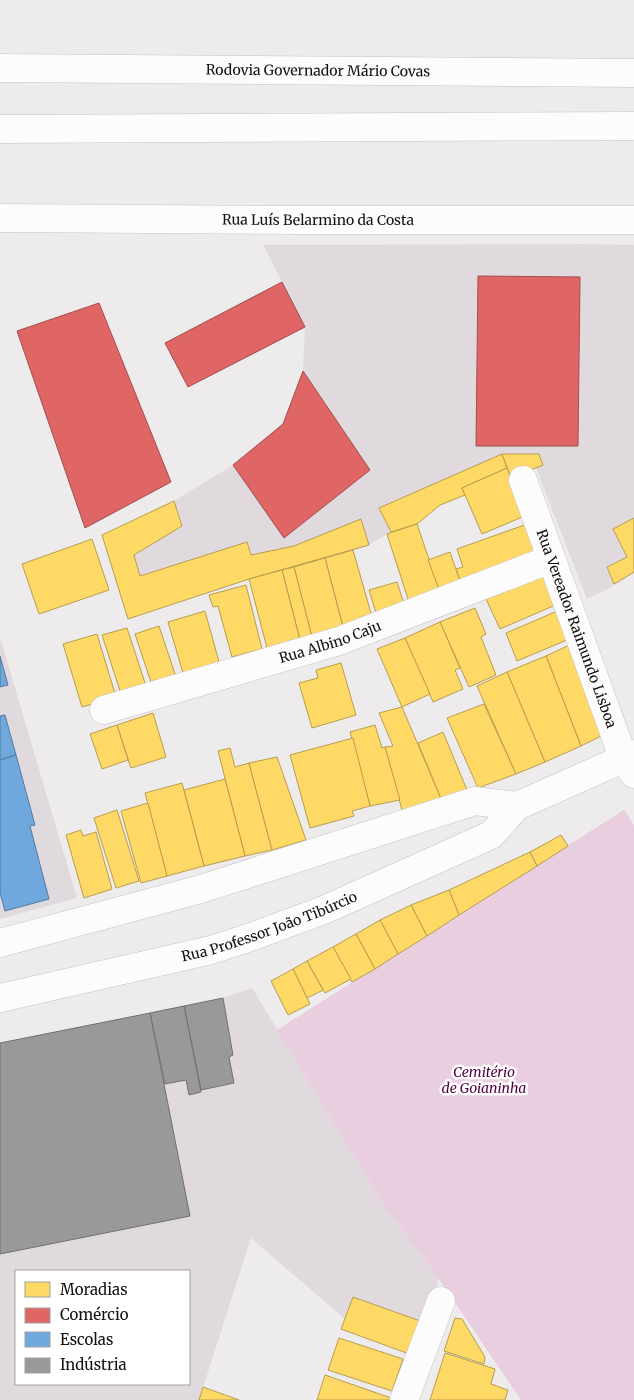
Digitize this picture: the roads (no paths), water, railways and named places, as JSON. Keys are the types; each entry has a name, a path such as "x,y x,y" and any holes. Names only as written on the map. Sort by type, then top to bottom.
{"main road":[{"name":"Rodovia Governador Mário Covas","path":"0,68 634,73"},
{"path":"0,129 634,126"},
{"name":"Rua Luís Belarmino da Costa","path":"0,218 634,220"},
{"name":"Rua Vereador Raimundo Lisboa","path":"522,480 631,763"},
{"name":"Rua Albino Caju","path":"104,710 339,641 551,559"},
{"name":"Rua Professor João Tibúrcio","path":"0,998 210,950 288,924 371,890 491,836 517,806 631,763"},
{"path":"0,943 201,889 475,801 517,806"},
{"path":"404,1400 441,1301"}],"park label":[{"name":"Cemitério de Goianinha","path":"484,1080"}]}
